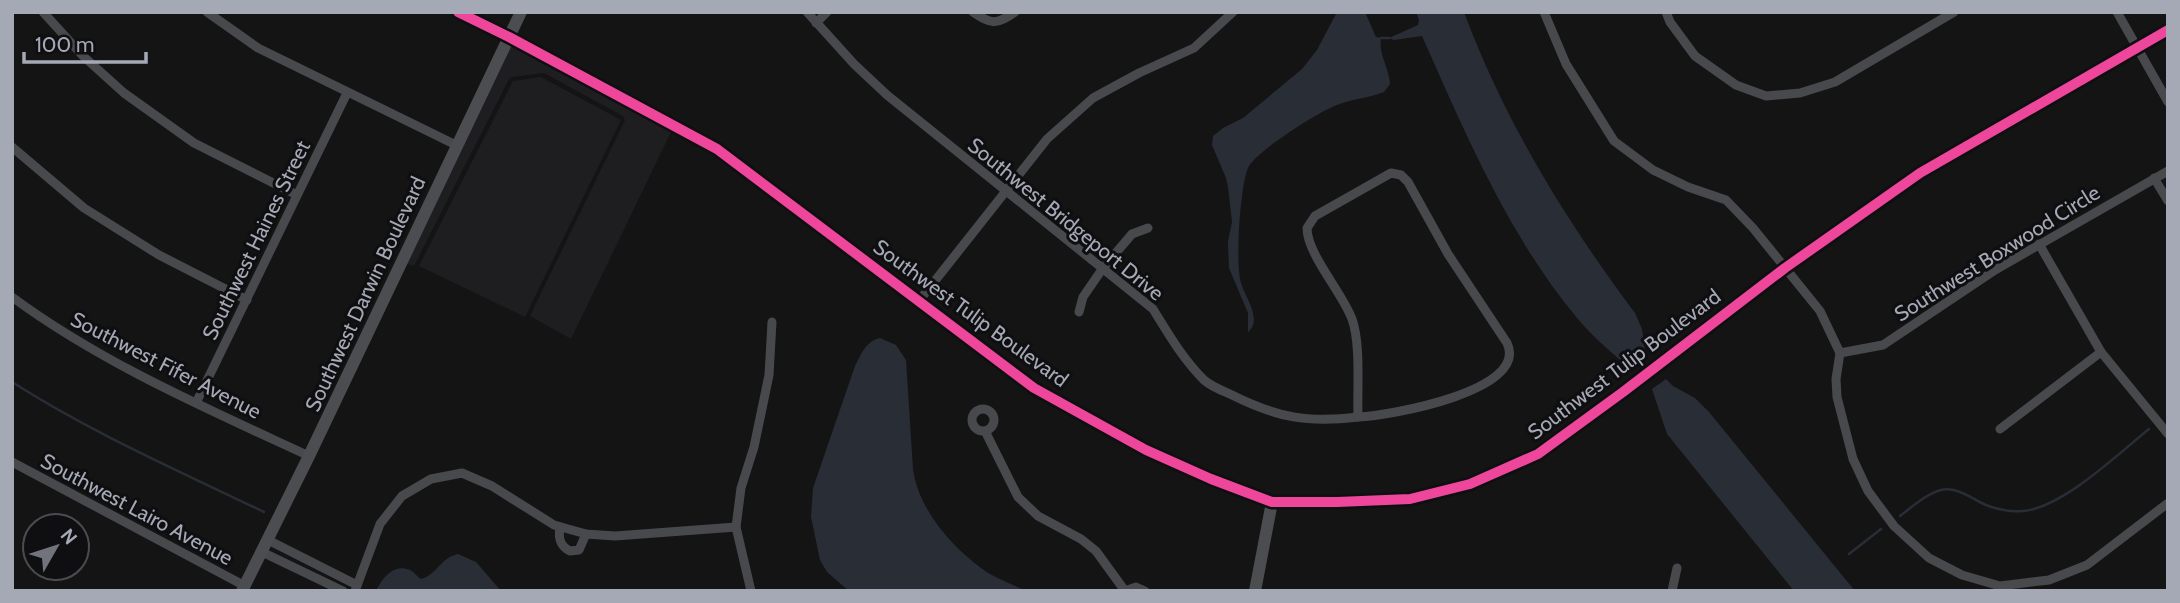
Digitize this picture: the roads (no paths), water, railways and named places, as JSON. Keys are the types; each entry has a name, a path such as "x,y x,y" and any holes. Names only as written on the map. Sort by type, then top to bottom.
{"street":[{"path":"43,12 83,56 124,93 194,143 297,195"},
{"path":"207,12 258,48 456,145"},
{"name":"Southwest Tulip Boulevard","path":"458,12 718,149 1034,388 1146,450 1272,502 1410,499 1470,484 1538,454 1785,268 1920,173 2168,30"},
{"name":"Southwest Darwin Boulevard","path":"244,588 521,12"},
{"name":"Southwest Bridgeport Drive","path":"807,12 887,94 1153,309 1181,355 1206,382 1250,404 1292,418 1328,421 1404,412 1452,398 1508,365 1510,357 1507,343 1455,265 1408,182 1396,173 1385,174 1332,205 1315,216 1307,228 1310,244 1348,311 1356,331 1358,417"},
{"path":"816,23 827,12"},
{"path":"973,12 989,22 1001,22 1015,12"},
{"path":"919,301 1046,139 1093,98 1194,48 1233,12"},
{"path":"1544,12 1566,64 1614,141 1653,170 1688,187 1726,200 1753,228 1820,311 1840,353 1836,379 1837,397 1853,459 1868,491 1894,526 1929,558 1962,575 2000,588 2049,579 2087,565 2168,503"},
{"path":"1666,12 1670,22 1695,56 1735,85 1766,96 1800,93 1835,82 1954,12"},
{"path":"2117,12 2168,102"},
{"name":"Southwest Haines Street","path":"196,403 347,93"},
{"path":"12,147 84,208 159,255 247,300"},
{"name":"Southwest Boxwood Circle","path":"1840,353 1883,345 1968,287 2168,171"},
{"path":"2154,178 2168,201"},
{"path":"1079,312 1083,297 1103,268 1132,234 1148,228"},
{"path":"2039,244 2101,352 2168,434"},
{"name":"Southwest Fifer Avenue","path":"12,297 49,324 130,371 309,456"},
{"path":"751,591 736,527 741,488 754,447 769,375 772,322"},
{"path":"2000,429 2101,352"},
{"path":"985,431 1018,497 1038,516 1081,539 1096,551 1125,591 1136,587 1145,591"},
{"name":"Southwest Lairo Avenue","path":"12,462 244,588"},
{"path":"268,540 356,588 380,524 402,496 431,479 462,473 492,486 560,527 586,534 615,536 736,527"},
{"path":"1255,591 1272,502"},
{"path":"560,527 559,540 570,551 579,550 586,534"},
{"path":"262,552 343,591"},
{"path":"315,577 320,567"},
{"path":"1672,591 1677,568"}],"waterway":[{"path":"1381,38 1389,38"},
{"path":"12,382 104,435 264,512"},
{"path":"1900,516 1930,494 1947,489 1959,491 1986,505 2009,511 2038,508 2089,478 2149,429"},
{"path":"1849,554 1881,529"}]}
